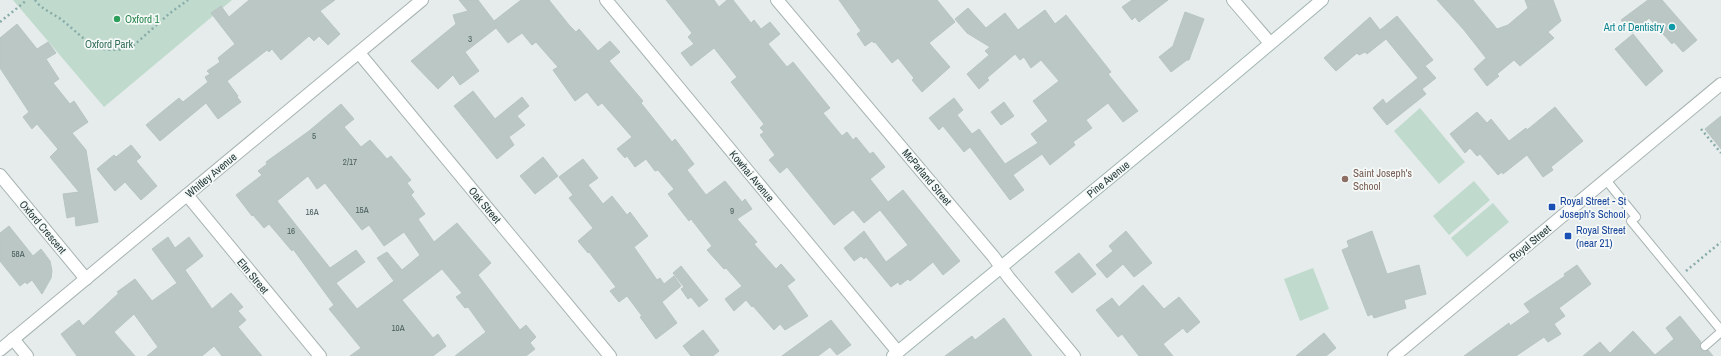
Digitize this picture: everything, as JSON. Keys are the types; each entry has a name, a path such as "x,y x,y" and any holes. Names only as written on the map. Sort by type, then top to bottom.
{"street":[{"name":"Whitley Avenue","path":"0,350 422,0"},
{"name":"Kowhai Avenue","path":"606,0 895,354"},
{"name":"McParland Street","path":"778,0 993,256 1074,356"},
{"path":"1233,0 1270,43"},
{"name":"Pine Avenue","path":"895,354 1322,0"},
{"name":"Oak Street","path":"359,53 610,356"},
{"name":"Royal Street","path":"1394,356 1721,84"},
{"name":"Oxford Crescent","path":"0,176 86,279"},
{"name":"Elm Street","path":"186,195 320,356"},
{"path":"13,339 28,356"}],"lane":[{"path":"1606,180 1636,217 1631,221 1721,331 1705,346"}],"path":[{"path":"0,22 27,0"},
{"path":"35,0 63,20 88,43 101,49 110,50 133,46 170,13 188,0"},
{"path":"1701,129 1721,153"},
{"path":"1677,278 1721,242"}],"green space":[{"name":"Oxford Park","path":"13,0 232,0 104,107"},
{"path":"1420,108 1465,162 1439,184 1394,131"},
{"path":"1474,181 1490,200 1449,235 1433,216"},
{"path":"1493,203 1509,222 1467,257 1451,238"},
{"path":"1313,268 1329,309 1300,321 1284,279"}],"building":[{"path":"249,0 335,0 320,11 340,34 328,45 319,36 314,41 309,36 281,60 272,49 269,52 267,50 227,81 241,102 218,119 206,103 160,141 146,125 179,98 183,102 208,82 205,77 210,74 207,71 220,62 218,58 235,44 211,13 221,6 229,17"},
{"path":"459,0 478,0 494,21 521,0 549,0 569,25 576,32 579,29 598,51 610,41 620,52 609,61 643,101 641,103 672,142 675,139 694,164 687,170 706,195 725,181 742,202 745,199 752,209 737,219 757,242 754,244 776,269 781,264 795,280 787,286 808,316 785,330 780,324 774,330 746,300 734,311 725,299 742,286 707,250 712,246 691,219 689,221 668,194 674,189 658,170 655,171 646,159 635,167 627,156 625,158 617,149 632,137 602,103 598,106 587,92 575,101 553,70 558,67 536,42 532,45 522,33 508,43 496,28 465,52 479,71 460,85 453,75 438,89 411,61 456,24 453,15 468,11"},
{"path":"666,0 714,0 719,7 727,0 733,0 751,23 754,20 761,29 770,22 780,34 768,44 787,67 793,62 830,108 823,113 842,136 847,132 853,140 856,137 870,154 873,152 885,167 870,179 888,202 903,190 960,261 943,275 933,262 910,281 908,279 900,285 898,282 891,287 866,257 864,259 861,256 854,261 844,248 864,231 886,262 908,245 880,210 864,223 853,210 834,225 787,167 780,173 769,160 775,155 760,135 764,132 760,128 764,124 731,82 737,77 714,48 691,66 681,53 694,44 688,37 692,33"},
{"path":"839,0 937,0 955,22 929,43 950,67 922,92 912,80 914,78 898,58 892,63 875,42 874,43 872,41 865,46 857,34 861,31"},
{"path":"1132,0 1168,0 1139,22 1135,17 1132,20 1122,7"},
{"path":"1437,0 1473,0 1497,29 1508,25 1528,8 1525,0 1553,0 1561,21 1548,32 1554,38 1520,66 1514,60 1497,74 1499,76 1487,86 1474,69 1486,58 1464,30"},
{"name":"Art of Dentistry","path":"1648,0 1662,0 1697,40 1683,52 1674,42 1672,44 1649,18 1632,33 1621,20"},
{"path":"968,8 986,28 1005,13 1018,30 1045,10 1055,24 1066,15 1111,72 1108,74 1138,111 1123,122 1108,103 1086,120 1092,128 1073,142 1075,145 1050,165 1042,154 1013,175 1024,190 1010,200 970,147 964,152 943,126 939,130 929,118 954,98 963,110 957,115 972,134 979,129 1005,164 1038,143 1031,134 1048,121 1033,101 1059,81 1041,60 1031,68 1024,57 1020,60 1015,54 987,78 989,80 979,89 967,74 989,55 985,51 990,47 967,33 955,19"},
{"path":"1185,12 1204,19 1189,60 1171,72 1159,57 1173,46"},
{"path":"1397,16 1433,60 1425,66 1436,78 1422,89 1426,94 1387,125 1373,108 1383,99 1386,104 1418,78 1386,39 1367,54 1365,52 1359,55 1357,53 1336,71 1324,58 1370,17 1380,30"},
{"path":"17,24 37,49 48,42 56,53 46,59 59,79 53,83 70,104 74,101 88,122 72,133 86,150 98,222 76,226 75,216 67,218 63,194 79,192 50,157 58,149 37,124 32,129 23,117 29,112 0,68 0,38"},
{"path":"1633,34 1663,71 1646,86 1615,49"},
{"path":"473,91 495,119 522,97 529,106 517,116 525,125 509,137 514,145 497,159 454,106"},
{"path":"1004,102 1014,116 1001,125 991,112"},
{"path":"341,104 354,119 344,127 361,147 370,140 387,159 391,156 411,180 407,183 414,192 411,195 425,214 418,219 434,242 457,223 491,263 478,275 520,330 526,325 536,337 530,343 535,349 526,356 455,356 486,332 468,307 465,308 456,297 462,293 442,269 402,300 433,338 438,334 446,346 433,356 350,356 361,348 329,309 334,305 293,249 292,251 269,224 264,228 253,215 252,216 236,195 262,175 258,171 267,164 266,162 309,131","holes":["308,176 317,189 325,183 362,230 369,225 384,246 404,232 420,255 402,270 387,252 377,258 394,281 357,309 336,283 365,262 356,250 330,268 277,201"]},
{"path":"1555,107 1583,141 1551,167 1553,170 1543,177 1527,155 1503,174 1502,172 1498,175 1480,154 1477,156 1470,148 1465,153 1450,134 1477,112 1487,123 1491,119 1509,141 1526,128 1527,130"},
{"path":"1721,116 1721,149 1705,129"},
{"path":"131,145 141,157 136,161 157,186 141,200 125,182 115,191 97,169 114,155 116,157"},
{"path":"543,157 558,176 535,194 520,176"},
{"path":"583,159 598,178 588,185 603,204 612,196 627,215 630,212 648,236 634,247 657,280 660,278 664,284 674,276 681,286 662,302 677,323 656,339 640,317 642,316 627,296 619,302 610,291 616,287 589,252 588,253 578,241 593,228 569,198 573,195 559,177"},
{"path":"9,226 33,256 41,249 50,261 52,271 51,278 42,294 32,280 27,284 25,282 20,286 0,261 0,233"},
{"path":"1126,231 1152,263 1134,277 1123,264 1107,278 1096,265 1113,251 1109,246"},
{"path":"1372,231 1387,274 1419,265 1426,294 1404,300 1406,308 1374,318 1372,314 1368,316 1342,250 1349,247 1347,241"},
{"path":"168,237 175,248 189,237 203,256 185,270 212,309 231,293 243,307 238,311 246,320 238,327 262,356 222,356 214,346 202,356 147,356 158,347 134,314 114,332 135,356 77,356 61,334 79,320 83,326 119,293 117,292 135,279 152,301 177,283 152,249"},
{"path":"1079,253 1096,274 1072,293 1055,272"},
{"path":"1577,265 1591,284 1559,308 1565,316 1554,324 1561,334 1548,342 1544,337 1516,356 1464,356 1509,323 1510,326 1530,312 1524,304 1565,276 1564,274"},
{"path":"681,266 708,300 699,307 691,297 688,299 681,289 684,287 673,273"},
{"path":"1143,285 1164,309 1179,297 1200,322 1187,333 1183,328 1163,344 1173,356 1139,356 1122,334 1118,337 1096,310 1112,298 1119,307"},
{"path":"1680,316 1701,342 1701,349 1704,351 1708,350 1713,356 1583,356 1600,342 1610,353 1633,331 1655,355 1674,339 1666,328"},
{"path":"1004,318 1032,356 945,356 972,336 975,340"},
{"path":"831,320 851,345 837,355 830,347 818,356 782,356"},
{"path":"703,330 719,351 713,356 691,356 683,346"},
{"path":"1324,333 1336,348 1326,356 1296,356"}],"place":[{"name":"Oxford 1","path":"117,19"},
{"name":"Art of Dentistry","path":"1672,27"},
{"name":"Saint Joseph's School","path":"1345,179"},
{"name":"Royal Street - St Joseph's School","path":"1552,207"},
{"name":"Royal Street (near 21)","path":"1568,236"}]}
